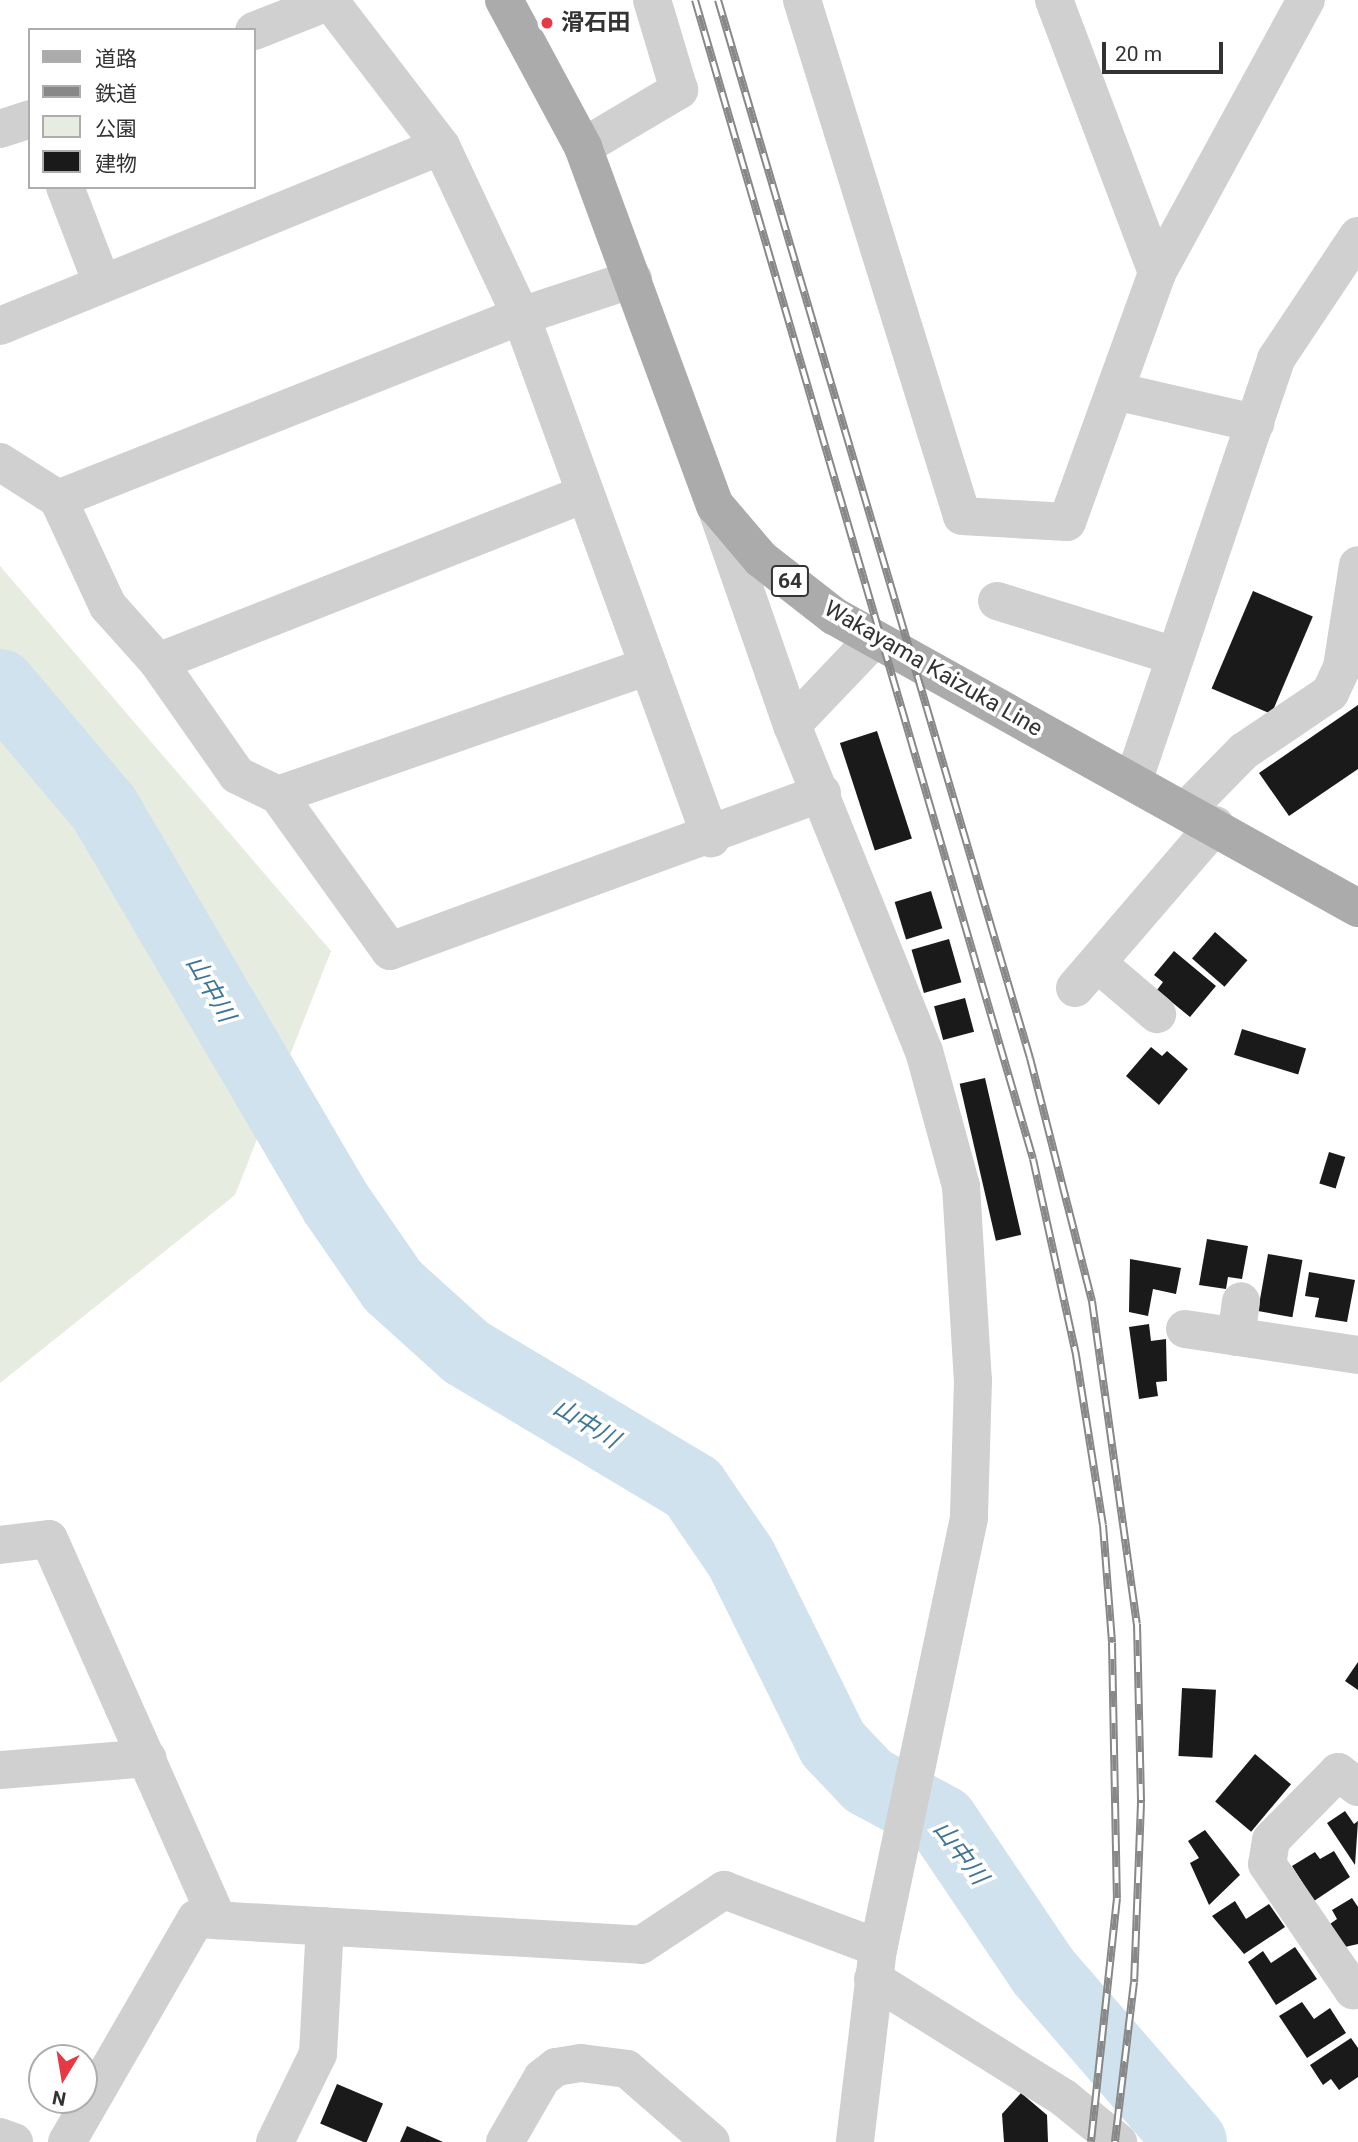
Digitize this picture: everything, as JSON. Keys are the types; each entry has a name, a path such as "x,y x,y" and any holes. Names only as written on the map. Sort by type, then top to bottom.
{"main road":[{"name":"Wakayama Kaizuka Line","path":"504,0 583,147 716,505 761,559 874,639 1201,817 1358,908"}],"street":[{"path":"583,147 679,90 652,0"},
{"path":"802,0 962,516 1067,522 1157,273 1306,0"},
{"path":"1054,0 1157,273"},
{"path":"256,31 330,1 441,146 521,316 711,838"},
{"path":"0,129 28,120"},
{"path":"0,326 101,281 441,146"},
{"path":"66,189 101,281"},
{"path":"1133,782 1276,359 1358,236"},
{"path":"58,499 521,316 633,279"},
{"path":"1115,391 1255,423"},
{"path":"0,462 58,499 108,606 158,662 237,775 278,794 390,951 711,838 822,793"},
{"path":"158,662 584,494"},
{"path":"716,505 792,725 925,1051 961,1186 973,1380 969,1518 901,1860 876,1964 855,2142"},
{"path":"1157,1014 1086,975 1201,817 1244,751 1331,694 1342,667 1358,565"},
{"path":"997,601 1175,656"},
{"path":"792,725 874,639"},
{"path":"278,794 648,666"},
{"path":"1185,1329 1238,1319 1358,1355"},
{"path":"0,1545 49,1539 218,1920"},
{"path":"0,1770 148,1758"},
{"path":"1358,1787 1338,1772 1271,1840 1267,1864 1353,1990 1358,1986"},
{"path":"67,2142 196,1919 641,1945 724,1890 876,1964 1064,2098 1118,2142"},
{"path":"275,2142 318,2054 325,1926"},
{"path":"505,2142 542,2078 556,2067 581,2063 627,2069 711,2142"},
{"path":"0,2137 14,2142"}],"green space":[{"path":"0,566 331,951 235,1195 0,1383"}],"building":[{"path":"1253,591 1313,616 1271,714 1212,689"},
{"path":"1358,705 1358,769 1289,816 1259,773"},
{"path":"877,731 912,838 875,851 840,743"},
{"path":"931,891 942,928 906,939 895,902"},
{"path":"1215,932 1247,960 1224,987 1192,958"},
{"path":"949,939 961,982 924,993 912,950"},
{"path":"1174,951 1216,986 1190,1017 1157,990 1163,982 1154,975"},
{"path":"965,998 974,1032 943,1040 934,1006"},
{"path":"1242,1029 1306,1049 1298,1074 1234,1055"},
{"path":"1151,1047 1162,1056 1167,1051 1188,1069 1159,1105 1126,1076"},
{"path":"985,1078 1021,1235 996,1241 960,1084"},
{"path":"1329,1152 1345,1157 1336,1189 1319,1184"},
{"path":"1207,1239 1248,1246 1242,1279 1228,1277 1226,1289 1199,1285"},
{"path":"1268,1254 1302,1260 1292,1317 1258,1311"},
{"path":"1130,1259 1181,1268 1176,1294 1153,1289 1148,1316 1129,1312"},
{"path":"1309,1272 1355,1280 1347,1322 1315,1317 1319,1298 1305,1296"},
{"path":"1149,1324 1151,1341 1166,1339 1167,1381 1156,1382 1158,1396 1139,1399 1129,1327"},
{"path":"1358,1662 1358,1690 1345,1681"},
{"path":"1182,1688 1216,1690 1212,1758 1178,1756"},
{"path":"1255,1754 1291,1784 1251,1832 1215,1801"},
{"path":"1345,1811 1354,1824 1358,1821 1355,1865 1327,1823"},
{"path":"1205,1830 1240,1875 1209,1905 1190,1863 1199,1858 1188,1841"},
{"path":"1334,1851 1350,1877 1314,1901 1292,1866 1315,1852 1320,1859"},
{"path":"1352,1898 1358,1907 1358,1944 1345,1947 1330,1924 1337,1919 1332,1910"},
{"path":"1235,1901 1246,1919 1269,1904 1285,1927 1244,1954 1212,1916"},
{"path":"1295,1947 1317,1979 1276,2005 1248,1962 1263,1951 1271,1963"},
{"path":"1302,2002 1314,2019 1330,2008 1346,2033 1307,2058 1279,2016"},
{"path":"1351,2038 1358,2048 1358,2077 1339,2090 1331,2079 1323,2085 1310,2065"},
{"path":"337,2084 383,2104 367,2142 320,2124"},
{"path":"1021,2093 1047,2115 1048,2142 1004,2142 1002,2114"},
{"path":"407,2126 443,2142 400,2142"}],"waterway":[{"name":"山中川","path":"0,685 104,808 335,1202 393,1286 466,1352 693,1488 741,1558 833,1744 868,1781 942,1821 1043,1971 1191,2142"}],"railway":[{"path":"695,0 1033,1159 1076,1355 1103,1525 1112,1643 1117,1898 1091,2142"},
{"path":"718,0 1030,1058 1092,1301 1137,1624 1141,1803 1134,1982 1115,2142"}],"place":[{"name":"滑石田","path":"547,23"}]}
